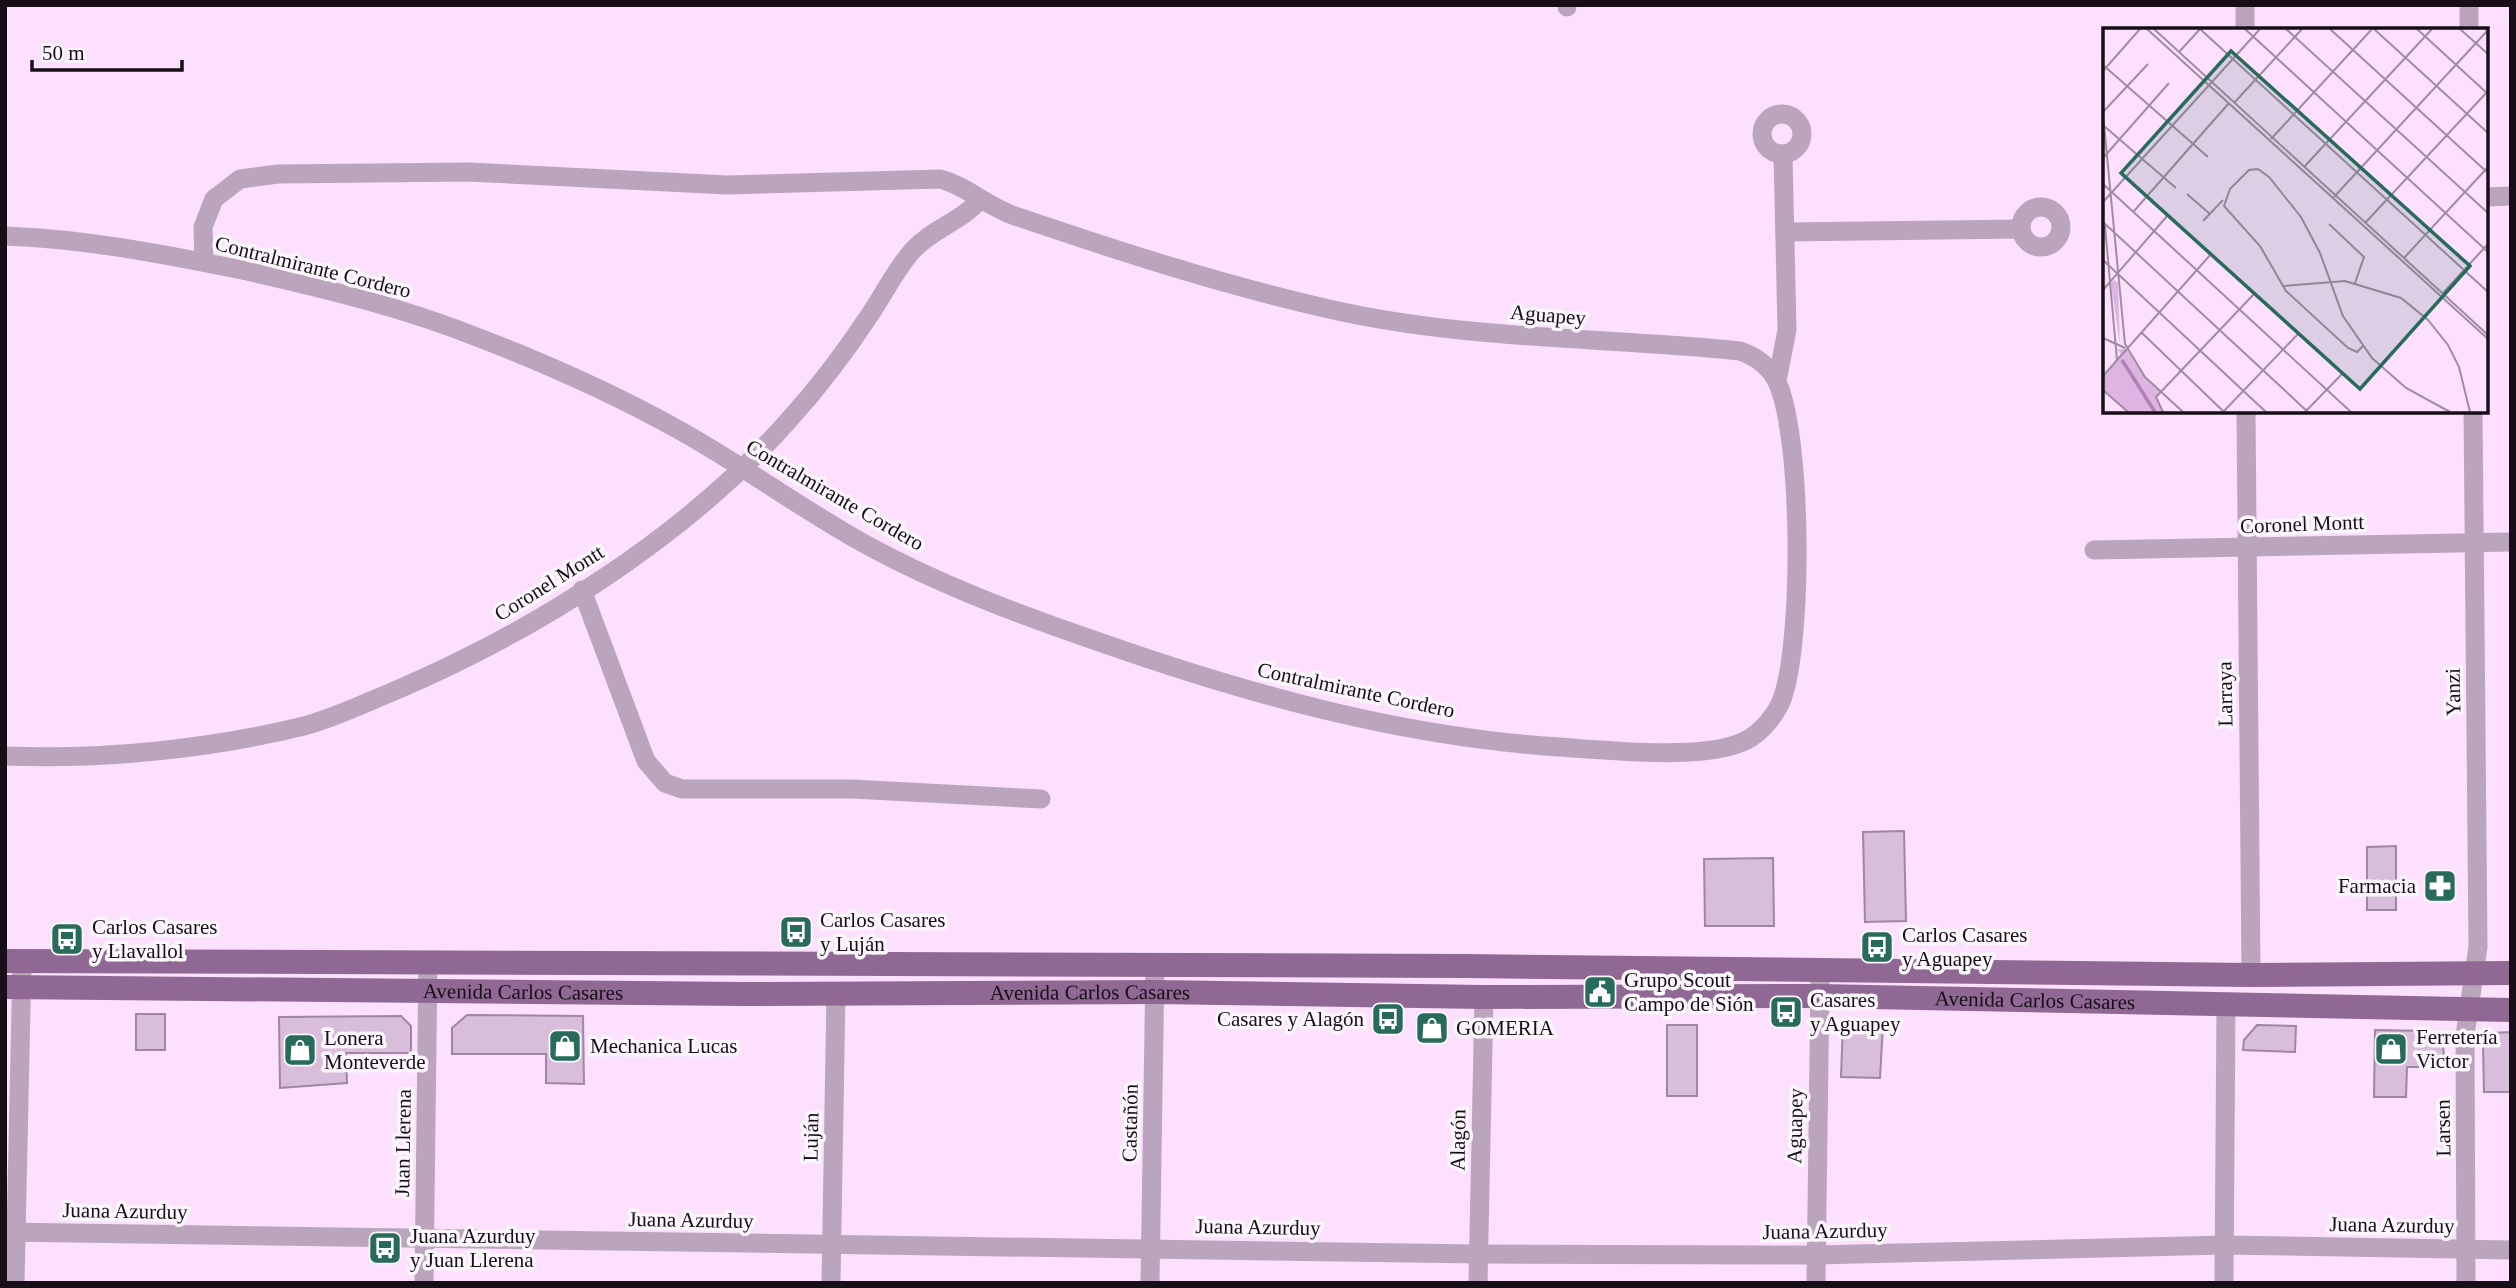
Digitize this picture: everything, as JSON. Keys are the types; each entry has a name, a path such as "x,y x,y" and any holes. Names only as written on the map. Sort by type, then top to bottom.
{"main road":[{"name":"Avenida Carlos Casares","path":"14,961 1155,965 2251,975 2511,973"},
{"name":"Avenida Carlos Casares","path":"13,987 836,993 1155,992 1484,997 1819,996 2511,1010"}],"street":[{"path":"2245,5 2245,28"},
{"path":"2469,5 2469,28"},
{"path":"1777,380 1787,330 1781,175 1783,154"},
{"name":"Aguapey","path":"204,262 203,227 214,199 240,179 278,174 468,172 727,185 940,179 954,183 979,201 1116,250 1329,309 1423,326 1539,338 1740,351 1754,356 1777,380"},
{"path":"2488,197 2511,196"},
{"name":"Coronel Montt","path":"5,756 98,755 238,740 307,725 425,678 487,648 648,546 743,468 788,421 842,357 902,262 930,234 969,211 979,201"},
{"path":"1785,232 2021,229"},
{"name":"Contralmirante Cordero","path":"5,236 87,242 204,262 306,284 479,337 608,393 743,468 862,543 954,587 1141,657 1241,688 1365,720 1440,734 1524,745 1634,752 1714,749 1740,744 1758,733 1771,718 1785,688 1790,661 1796,550 1797,484 1777,380"},
{"name":"Larraya","path":"2246,413 2251,975"},
{"name":"Yanzi","path":"2473,413 2478,947 2475,973"},
{"name":"Coronel Montt","path":"2094,550 2511,542"},
{"path":"582,590 646,761 665,783 682,789 852,789 1041,799"},
{"path":"14,961 11,1232 16,1283"},
{"name":"Juan Llerena","path":"424,1283 428,961"},
{"name":"Castañón","path":"1150,1283 1155,965"},
{"name":"Aguapey","path":"1816,1283 1821,970"},
{"name":"Larsen","path":"2466,1283 2467,1009 2475,973"},
{"name":"Luján","path":"831,1283 836,993"},
{"name":"Alagón","path":"1478,1283 1484,997"},
{"path":"2224,1283 2226,1004"},
{"name":"Juana Azurduy","path":"11,1232 1478,1254 1816,1255 2225,1245 2511,1250"}],"building":[{"path":"1904,831 1906,921 1865,922 1863,832"},
{"path":"2396,846 2396,910 2367,910 2367,847"},
{"path":"1773,858 1774,926 1705,926 1704,859"},
{"path":"136,1014 165,1014 165,1050 136,1050"},
{"path":"467,1015 583,1016 584,1084 546,1083 546,1054 452,1054 452,1028"},
{"path":"401,1016 411,1026 411,1053 346,1053 347,1083 280,1088 279,1017"},
{"path":"1843,1023 1883,1025 1880,1078 1841,1077"},
{"path":"1667,1025 1697,1025 1697,1096 1667,1096"},
{"path":"2257,1025 2296,1026 2295,1052 2243,1050 2244,1040"},
{"name":"Ferretería Victor","path":"2375,1030 2427,1031 2427,1035 2442,1035 2445,1067 2407,1067 2406,1097 2374,1097"},
{"path":"2511,1032 2511,1092 2484,1092 2483,1044 2488,1044 2488,1033"}],"place":[{"name":"Farmacia","path":"2440,886"},
{"name":"Carlos Casares y Luján","path":"796,932"},
{"name":"Carlos Casares y Llavallol","path":"67,939"},
{"name":"Carlos Casares y Aguapey","path":"1877,947"},
{"name":"Grupo Scout Campo de Sión","path":"1600,992"},
{"name":"Casares y Aguapey","path":"1786,1012"},
{"name":"Casares y Alagón","path":"1388,1019"},
{"name":"GOMERIA","path":"1432,1028"},
{"name":"Mechanica Lucas","path":"565,1046"},
{"name":"Ferretería Victor","path":"2391,1049"},
{"name":"Lonera Monteverde","path":"300,1050"},
{"name":"Juana Azurduy y Juan Llerena","path":"385,1248"}]}
